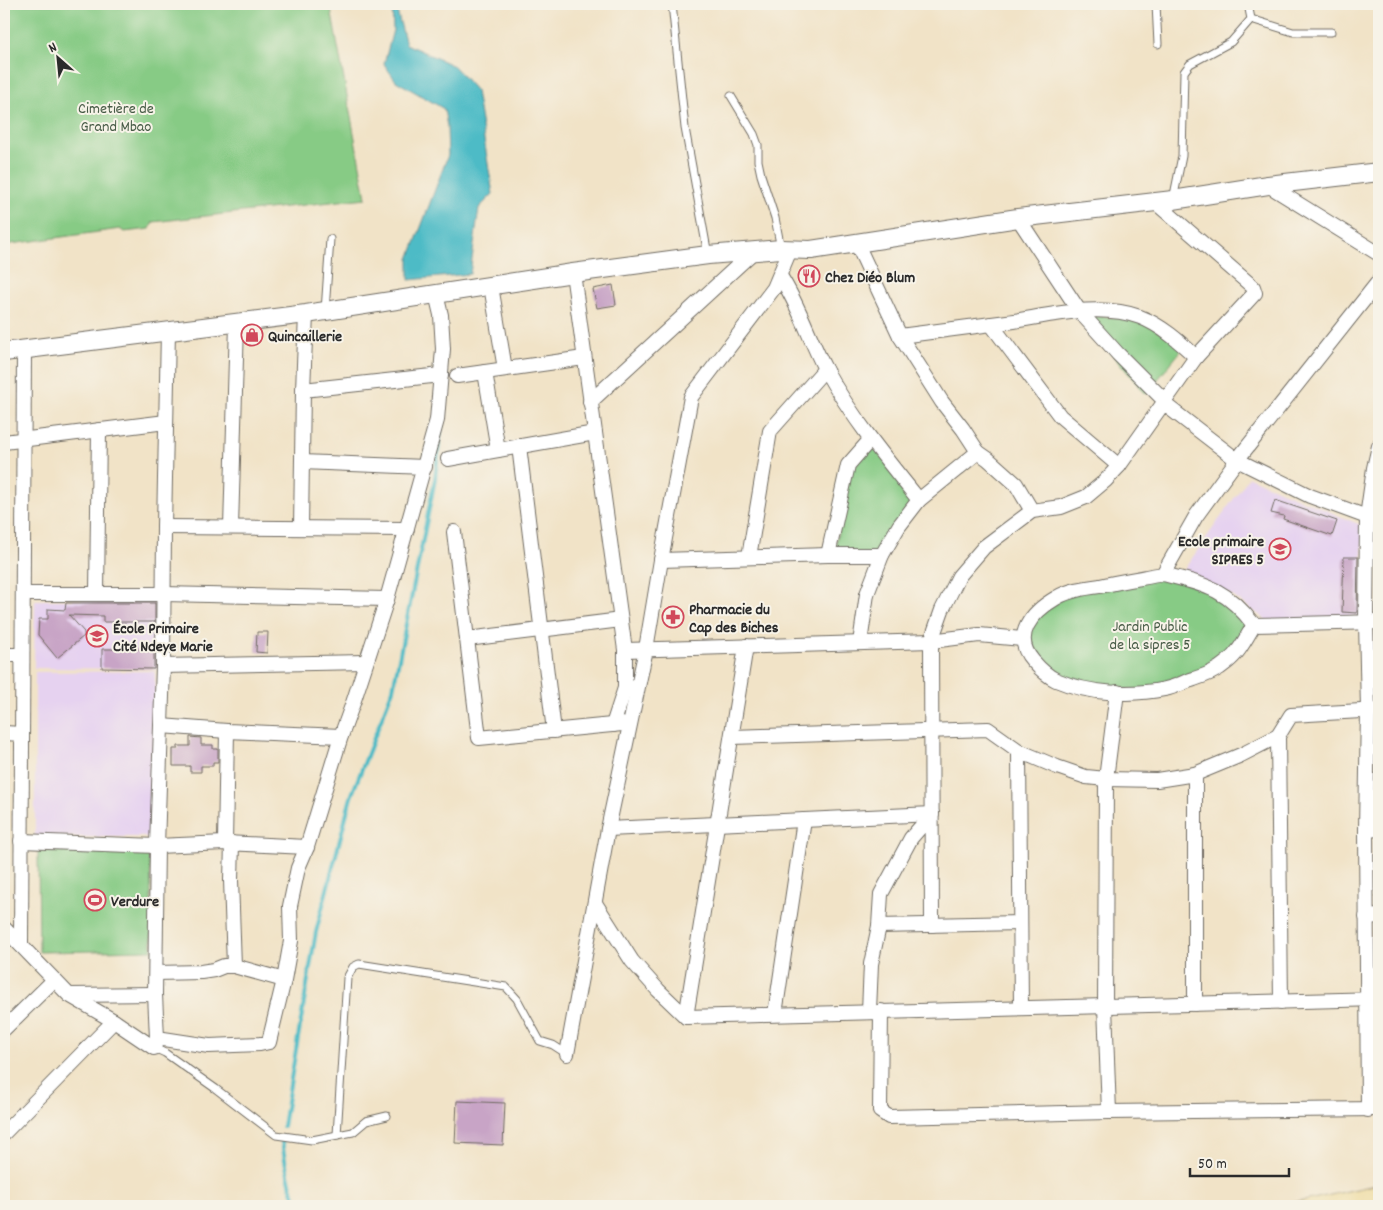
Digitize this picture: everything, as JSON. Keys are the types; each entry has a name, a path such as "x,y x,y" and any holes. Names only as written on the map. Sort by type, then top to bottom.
{"street":[{"path":"4,352 325,312 572,273 708,256 785,250 811,250 1018,218 1173,200 1379,172"},
{"path":"1268,186 1379,254"},
{"path":"932,925 931,641 942,610 959,576 984,547 1032,511 1061,507 1086,497 1105,481 1119,466 1196,357 1255,293 1253,287 1155,202"},
{"path":"1018,218 1080,312 1164,402 1237,460 1310,496 1373,518"},
{"path":"856,242 900,336 942,402 978,452 1016,484 1032,511"},
{"path":"567,1054 608,829 646,649 691,397 774,288 780,276 785,250"},
{"path":"590,402 753,252"},
{"path":"572,273 625,650 625,688 613,725"},
{"path":"780,276 826,369 870,440 918,500"},
{"path":"1163,574 1196,516 1237,460 1379,281"},
{"path":"491,286 505,369"},
{"path":"4,928 69,995 114,1022 155,1043 209,1046 265,1044 269,1042 291,941 290,906 298,868 307,847 340,736 354,702 387,599 437,420 443,350 442,315 436,294"},
{"path":"900,336 1080,312 1111,311 1140,317 1158,326 1196,357"},
{"path":"301,528 306,314"},
{"path":"231,527 237,324"},
{"path":"991,324 1060,416 1119,466"},
{"path":"155,1043 157,846 163,666 168,331"},
{"path":"21,945 24,349"},
{"path":"457,376 584,358"},
{"path":"749,557 770,431 826,369"},
{"path":"484,372 498,450"},
{"path":"303,390 441,375"},
{"path":"4,442 23,438 166,422"},
{"path":"96,594 99,430"},
{"path":"448,458 595,433"},
{"path":"828,555 848,465 870,440"},
{"path":"519,446 554,731"},
{"path":"860,643 868,594 882,555 899,526 918,500 978,452"},
{"path":"932,814 911,838 881,894 879,926 871,964 880,1111 885,1116 889,1118 1110,1112 1374,1109 1372,829 1374,710 1372,622 1373,518 1378,453"},
{"path":"302,462 425,467"},
{"path":"164,527 407,529"},
{"path":"454,532 478,738 630,724"},
{"path":"661,560 882,555"},
{"path":"1163,574 1194,582 1221,592 1240,608 1254,625 1245,641 1229,661 1215,672 1165,689 1117,692 1074,686 1055,680 1041,671 1027,654 1022,639 1029,623 1038,611 1057,598 1074,591 1163,574"},
{"path":"23,594 164,594 387,599"},
{"path":"467,639 621,620"},
{"path":"1254,625 1372,622"},
{"path":"625,650 931,641 979,634 1022,639"},
{"path":"686,1017 746,646"},
{"path":"4,655 22,655"},
{"path":"163,666 366,662"},
{"path":"1110,1112 1105,1006 1106,779 1117,692"},
{"path":"732,738 988,729 1019,751 1056,767 1086,777 1157,780 1195,774 1241,755 1278,736 1292,715 1374,710"},
{"path":"161,726 340,736"},
{"path":"227,731 234,966"},
{"path":"4,733 22,734"},
{"path":"1278,736 1281,1002"},
{"path":"1019,751 1021,1008"},
{"path":"1195,774 1195,1004"},
{"path":"608,829 932,814"},
{"path":"775,1014 804,820"},
{"path":"22,841 157,846 229,843 307,847"},
{"path":"595,903 632,961 686,1017 1373,999"},
{"path":"879,926 1020,923"},
{"path":"156,972 201,972 224,966 234,966 284,980"},
{"path":"4,1029 54,980"},
{"path":"69,995 155,994"},
{"path":"4,1132 114,1022"}],"lane":[{"path":"672,4 685,128 708,256"},
{"path":"1156,4 1158,44"},
{"path":"1248,4 1251,19"},
{"path":"1251,19 1293,32 1331,32"},
{"path":"1173,200 1182,156 1184,72 1190,64 1231,42 1251,19"},
{"path":"731,96 754,134 758,145 758,161 761,175 785,250"},
{"path":"325,312 330,239"},
{"path":"337,1135 347,978 353,968 359,964 506,987 517,999 540,1041 552,1045 567,1054"},
{"path":"155,1043 165,1054 216,1089 276,1135 312,1140 353,1132 366,1121 388,1116"}],"shaded area":[{"name":"Ecole primaire SIPRES 5","path":"1249,477 1363,526 1361,616 1269,622 1234,597 1183,571"},
{"name":"École Primaire Cité Ndeye Marie","path":"35,600 160,600 159,669 34,668"},
{"path":"155,671 155,837 35,837 35,672"}],"green space":[{"name":"Cimetière de Grand Mbao","path":"4,4 330,4 366,198 153,222 150,229 124,232 120,229 4,245"},
{"path":"1079,315 1140,319 1184,347 1146,394"},
{"path":"869,442 916,500 879,556 834,554 850,467"},
{"name":"Jardin Public de la sipres 5","path":"1162,575 1221,594 1251,628 1227,659 1167,690 1074,688 1038,665 1023,638 1040,610 1074,589"},
{"path":"1368,794 1379,794 1379,829 1369,830"},
{"name":"Verdure","path":"150,849 152,950 39,952 38,851"}],"sand":[{"path":"1379,1184 1379,1206 1235,1206 1304,1201"}],"water":[{"path":"392,4 395,4 406,44 454,66 476,91 493,194 479,208 470,274 409,280 409,259 448,155 447,127 444,109 396,81 384,64 393,30"}],"building":[{"path":"613,285 616,305 597,308 593,289"},
{"path":"1275,500 1337,521 1332,536 1283,519 1284,516 1271,513"},
{"path":"1344,557 1358,557 1357,613 1342,612"},
{"path":"66,603 155,603 155,622 103,622 103,616 69,615 84,632 84,636 57,658 38,635 39,619 48,619 48,609 65,610"},
{"path":"257,632 268,632 267,653 256,652"},
{"path":"102,649 154,649 154,669 102,668"},
{"path":"190,737 201,738 201,745 213,745 213,749 218,749 218,762 213,762 213,766 201,766 201,772 190,772 190,766 173,766 173,749 178,749 178,746 190,746"},
{"path":"457,1101 505,1103 503,1145 455,1143"}],"waterway":[{"path":"283,1126 316,932 351,797 393,689 435,479 441,429"},
{"path":"282,1141 288,1174 298,1206"}],"place":[{"name":"Chez Diéo Blum","path":"809,276"},
{"name":"Quincaillerie","path":"252,335"},
{"name":"Ecole primaire SIPRES 5","path":"1280,549"},
{"name":"Pharmacie du Cap des Biches","path":"673,617"},
{"name":"École Primaire Cité Ndeye Marie","path":"97,636"},
{"name":"Verdure","path":"95,900"}]}
